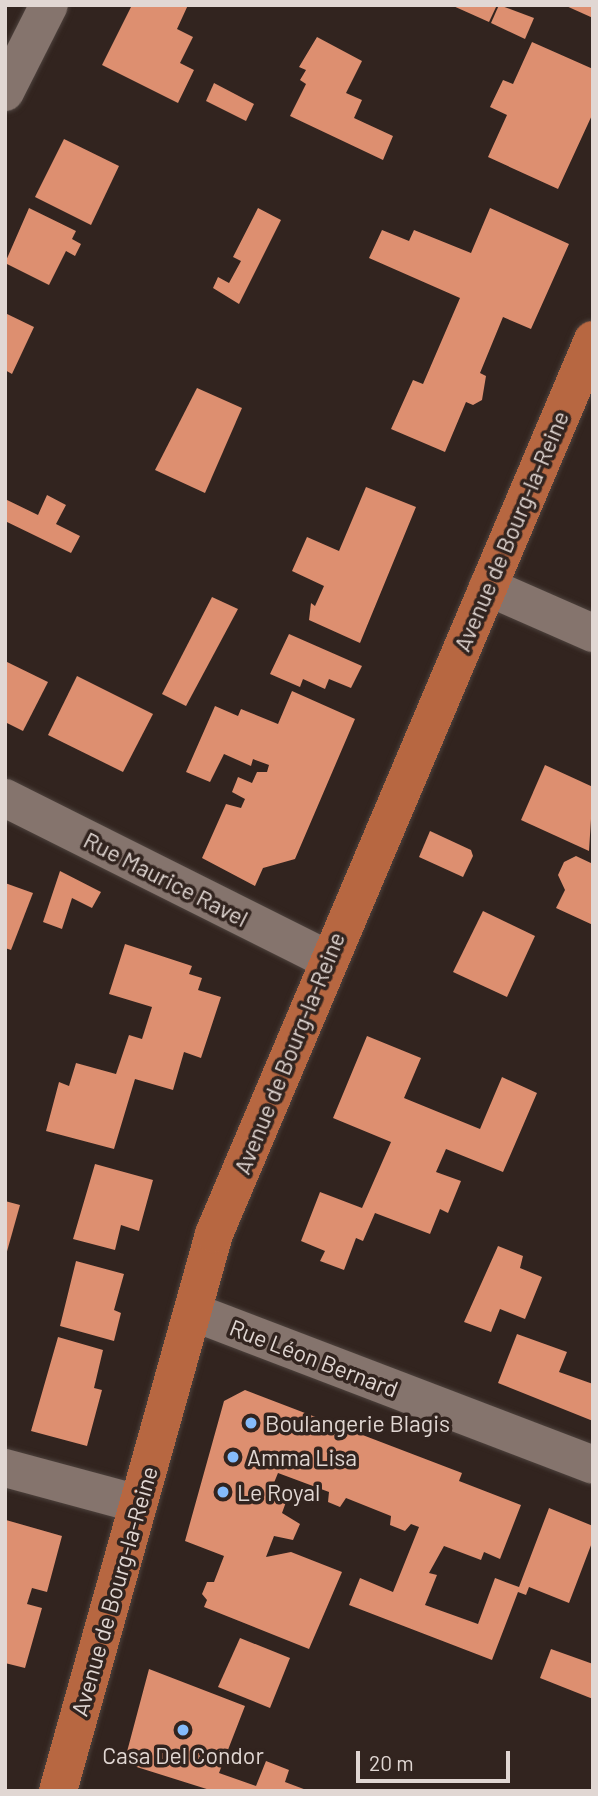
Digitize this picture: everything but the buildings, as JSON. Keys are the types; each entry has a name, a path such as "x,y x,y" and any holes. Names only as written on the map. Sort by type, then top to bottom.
{"main road":[{"name":"Avenue de Bourg-la-Reine","path":"58,1791 214,1234 326,960 593,340"}],"street":[{"path":"5,92 49,5"},
{"path":"488,587 593,633"},
{"name":"Rue Maurice Ravel","path":"5,798 326,960"},
{"name":"Rue Léon Bernard","path":"192,1312 593,1465"},
{"path":"5,1468 138,1504"}],"place":[{"name":"Boulangerie Blagis","path":"251,1423"},
{"name":"Amma Lisa","path":"233,1457"},
{"name":"Le Royal","path":"223,1492"},
{"name":"Casa Del Condor","path":"183,1730"}]}
